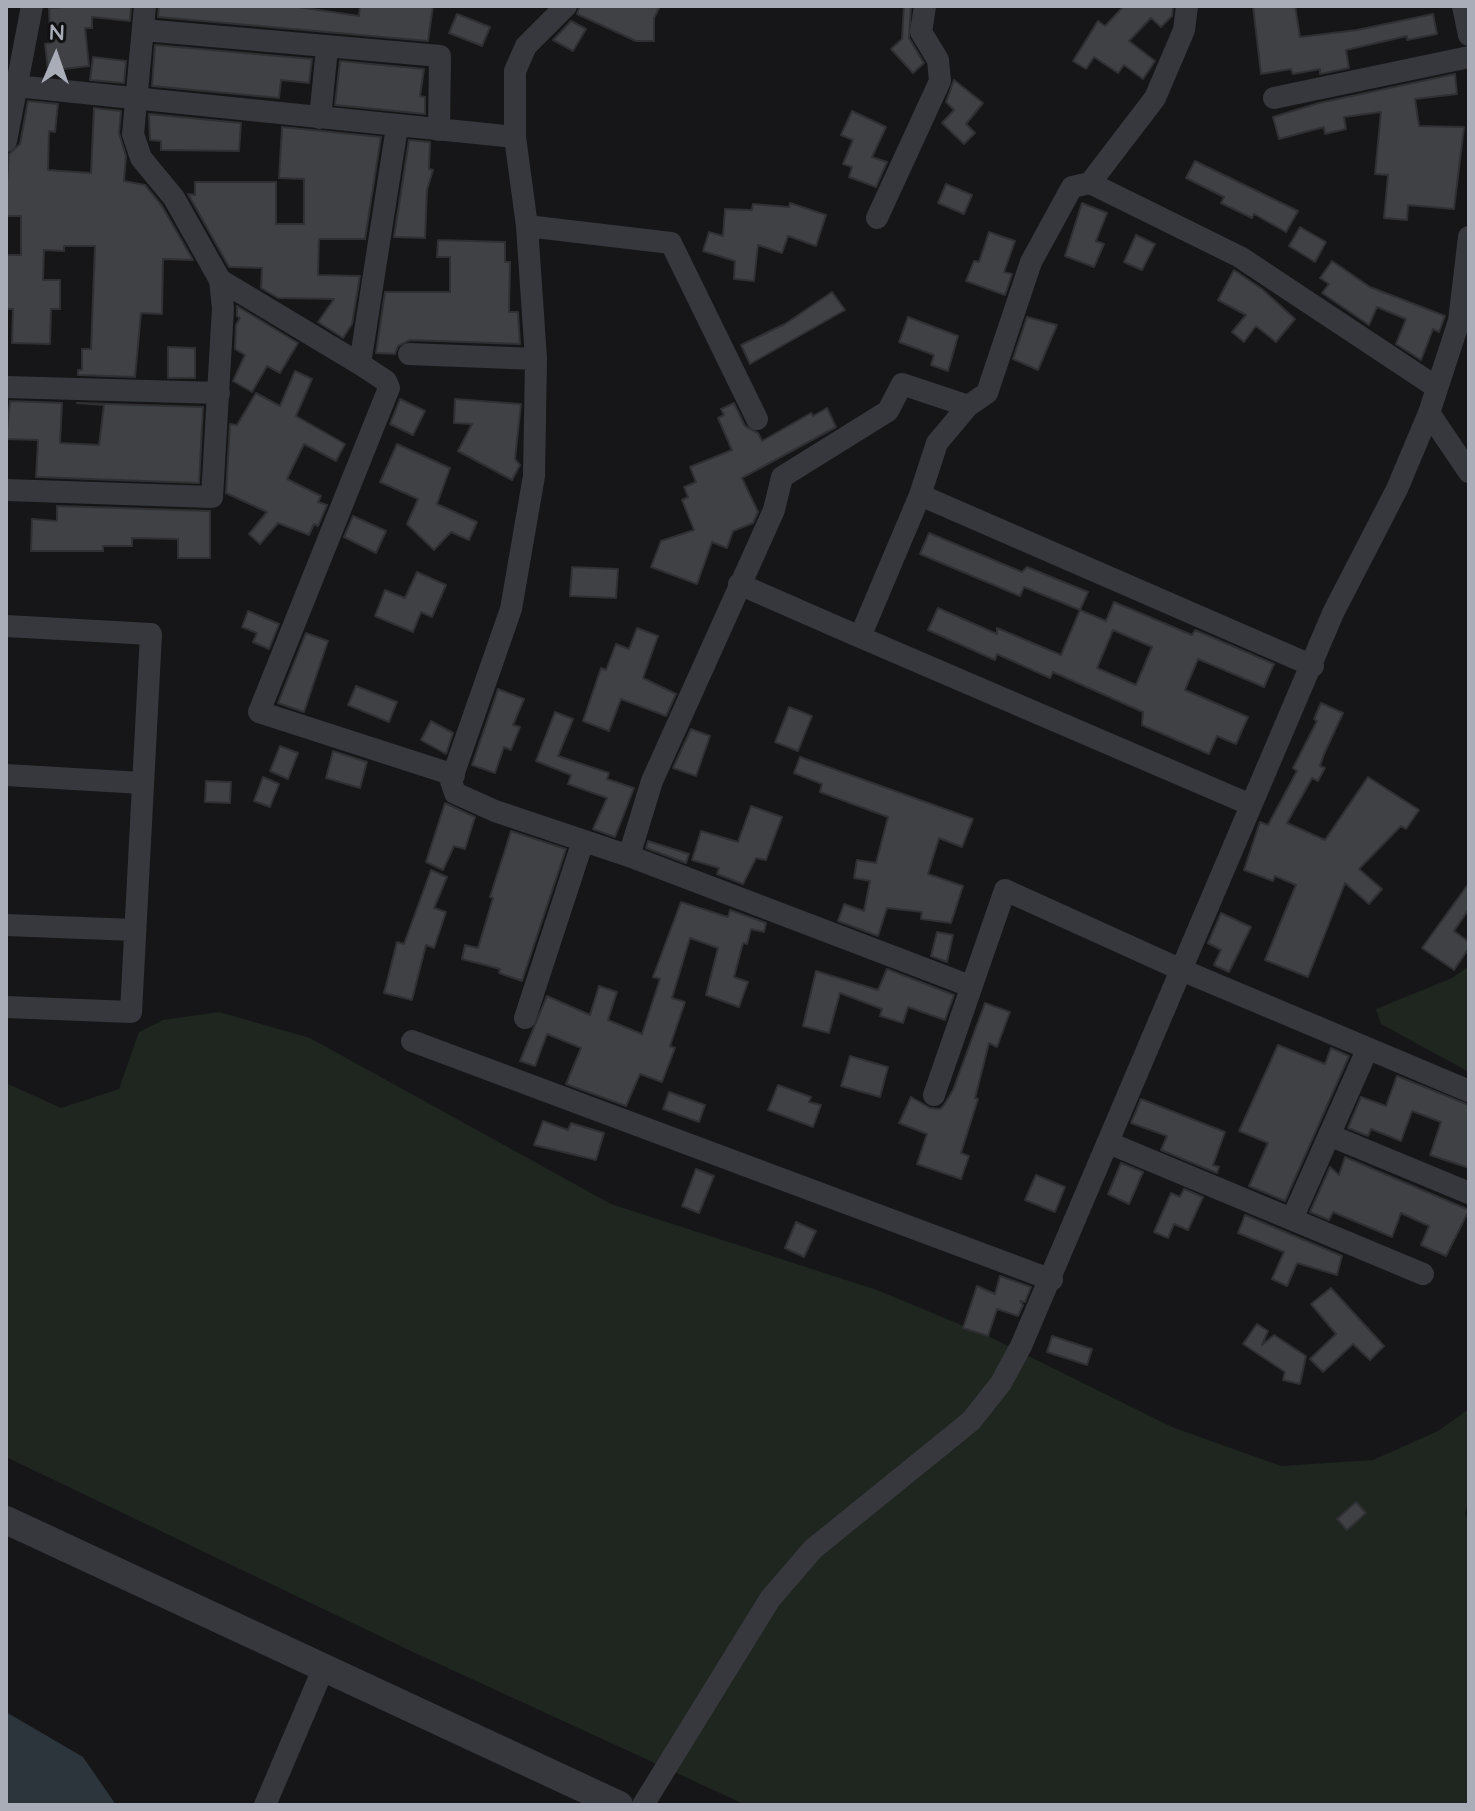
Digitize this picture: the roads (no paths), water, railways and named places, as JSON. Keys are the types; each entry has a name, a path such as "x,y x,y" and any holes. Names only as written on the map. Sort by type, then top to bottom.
{"street":[{"path":"6,141 12,86 32,6"},
{"path":"6,490 212,497 223,308 220,280 174,198 141,158 133,134 145,6"},
{"path":"566,6 526,46 515,71 515,137 527,226 536,359 534,476 511,609 454,775 455,793 495,811 629,856 970,986"},
{"path":"877,218 940,81 938,60 921,32 925,6"},
{"path":"1090,183 1155,98 1184,30 1187,6"},
{"path":"1463,6 1469,35"},
{"path":"143,30 440,56 439,130"},
{"path":"320,118 327,48"},
{"path":"1274,98 1469,57"},
{"path":"12,86 515,137"},
{"path":"360,364 397,127"},
{"path":"860,637 920,495 937,443 968,406 987,393 1031,262 1072,187 1090,183 1240,257 1436,387"},
{"path":"527,226 671,243 757,419"},
{"path":"643,1805 770,1599 813,1549 971,1421 1001,1383 1052,1280 1333,613 1397,489 1429,413 1459,321 1469,237"},
{"path":"220,280 360,364 386,381 389,388 259,712 454,775"},
{"path":"409,354 536,359"},
{"path":"629,856 652,781 774,510 782,477 888,411 902,384 968,406"},
{"path":"6,387 219,393"},
{"path":"1429,413 1469,472"},
{"path":"920,495 1313,666"},
{"path":"739,584 1251,805"},
{"path":"6,626 151,634 131,1012 6,1007"},
{"path":"6,775 142,783"},
{"path":"525,1018 583,841"},
{"path":"934,1095 1005,890 1184,971 1469,1091"},
{"path":"6,925 134,930"},
{"path":"412,1041 1052,1280"},
{"path":"1292,1219 1367,1050"},
{"path":"1329,1135 1469,1193"},
{"path":"1109,1143 1423,1274"},
{"path":"6,1520 619,1805"},
{"path":"265,1805 324,1667"}]}
